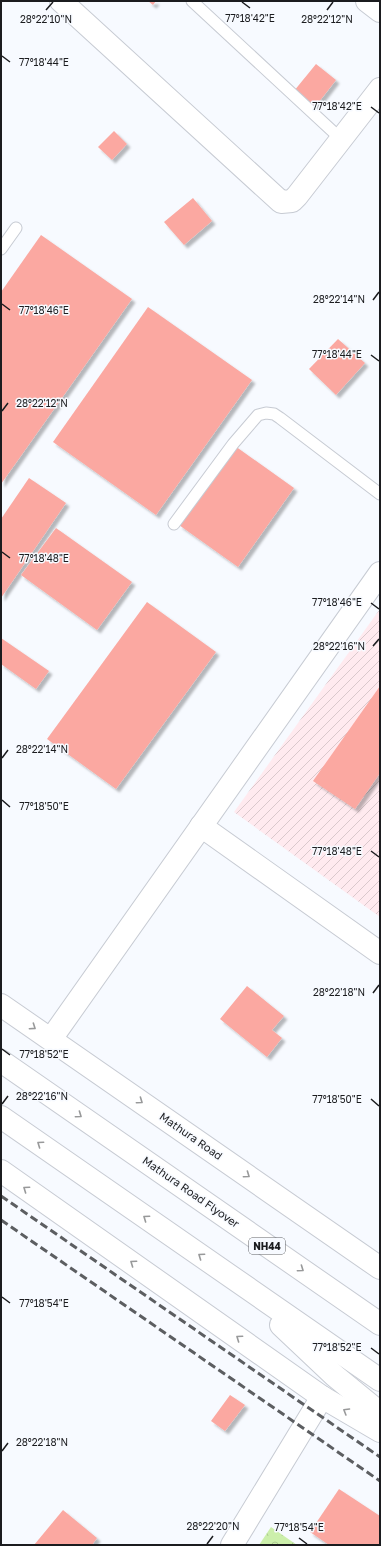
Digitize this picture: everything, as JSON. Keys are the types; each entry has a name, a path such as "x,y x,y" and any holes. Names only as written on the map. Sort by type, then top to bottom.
{"main road":[{"path":"61,1 281,202 292,201 297,196 342,140 380,89"},
{"path":"367,1 380,11"},
{"path":"51,1039 380,573"},
{"path":"201,826 380,953"},
{"name":"Mathura Road","path":"1,1005 376,1261"},
{"name":"Mathura Road Flyover","path":"1,1061 380,1324"},
{"path":"1,1117 380,1380"},
{"path":"1,1171 322,1397 380,1431"},
{"path":"224,1272 335,1376 380,1414"},
{"path":"232,1545 322,1397"}],"lane":[{"path":"192,1 342,140"},
{"path":"1,249 16,228"},
{"path":"174,524 233,444 258,415 266,413 274,414 280,418 380,494"}],"shaded area":[{"path":"380,609 380,917 234,812"}],"green space":[{"path":"271,1527 297,1545 259,1545"}],"building":[{"path":"148,1 156,1 153,5"},
{"path":"316,64 336,80 315,107 294,91"},
{"path":"114,131 127,144 112,160 98,147"},
{"path":"193,198 212,221 184,245 164,222"},
{"path":"41,235 132,299 1,484 1,292"},
{"path":"148,307 252,380 156,515 53,442"},
{"path":"338,339 365,363 336,395 309,369"},
{"path":"235,446 294,488 238,567 179,525"},
{"path":"29,478 66,503 1,598 1,519"},
{"path":"56,528 132,582 97,630 21,575"},
{"path":"147,602 216,652 116,789 47,739"},
{"path":"1,638 49,671 36,689 1,664"},
{"path":"380,686 380,773 355,809 313,781"},
{"path":"247,986 284,1016 272,1030 282,1038 267,1057 220,1019"},
{"path":"230,1395 245,1405 225,1431 211,1421"},
{"path":"339,1489 380,1516 380,1545 329,1545 310,1532"},
{"path":"63,1510 97,1538 92,1545 34,1545"}],"railway":[{"path":"1,1196 380,1457"},
{"path":"1,1220 380,1481"}]}
